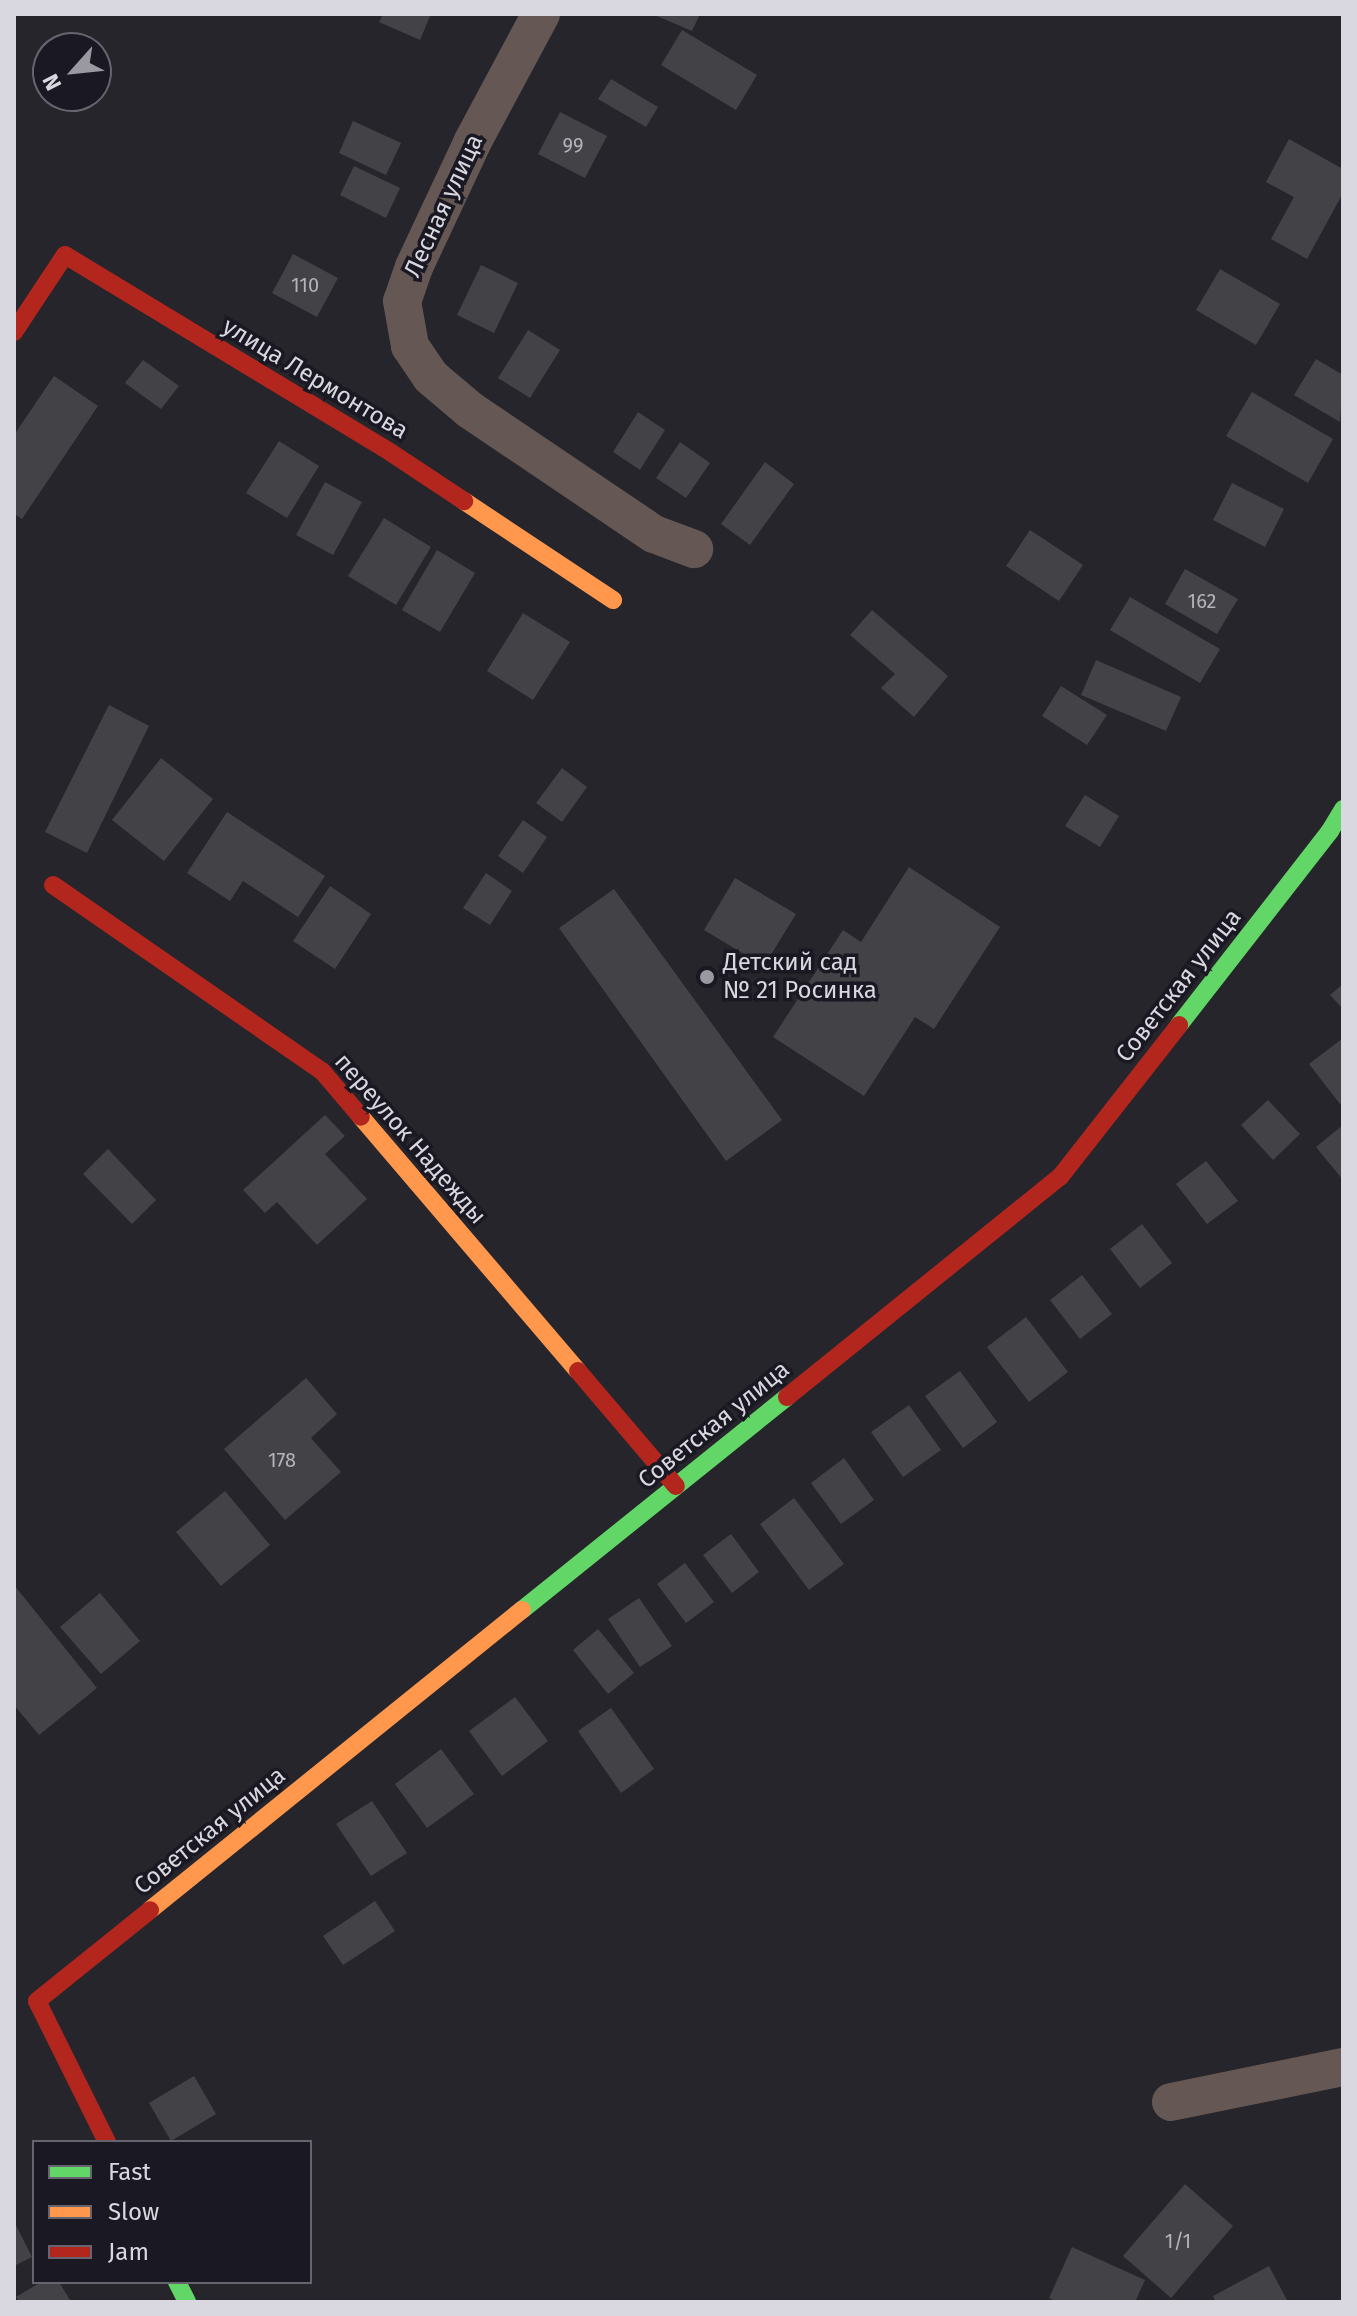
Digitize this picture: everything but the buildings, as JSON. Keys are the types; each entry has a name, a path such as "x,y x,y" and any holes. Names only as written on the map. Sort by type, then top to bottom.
{"main road":[{"name":"улица Лермонтова","path":"14,332 65,255 390,452 613,600"},
{"name":"Советская улица","path":"26,1999 676,1486 1060,1177 1330,831 1343,809"},
{"name":"переулок Надежды","path":"53,885 322,1071 676,1486"},
{"path":"26,1999 106,2140"},
{"path":"178,2284 187,2302"}],"street":[{"name":"Лесная улица","path":"541,14 473,141 414,267 402,301 410,346 431,377 470,410 654,534 694,549"},
{"path":"1171,2102 1343,2067"}],"traffic: fast":[{"path":"1179,1025 1330,831 1343,809"},
{"path":"522,1610 787,1397"},
{"path":"178,2284 187,2302"}],"traffic: slow":[{"path":"464,501 613,600"},
{"path":"361,1117 578,1371"},
{"path":"150,1910 522,1610"}],"traffic: jam":[{"path":"14,332 65,255 390,452 464,501"},
{"path":"53,885 322,1071 361,1117"},
{"path":"787,1397 1060,1177 1179,1025"},
{"path":"578,1371 676,1486"},
{"path":"106,2140 37,2001 150,1910"}],"place":[{"name":"Детский сад № 21 Росинка","path":"707,977"}]}
